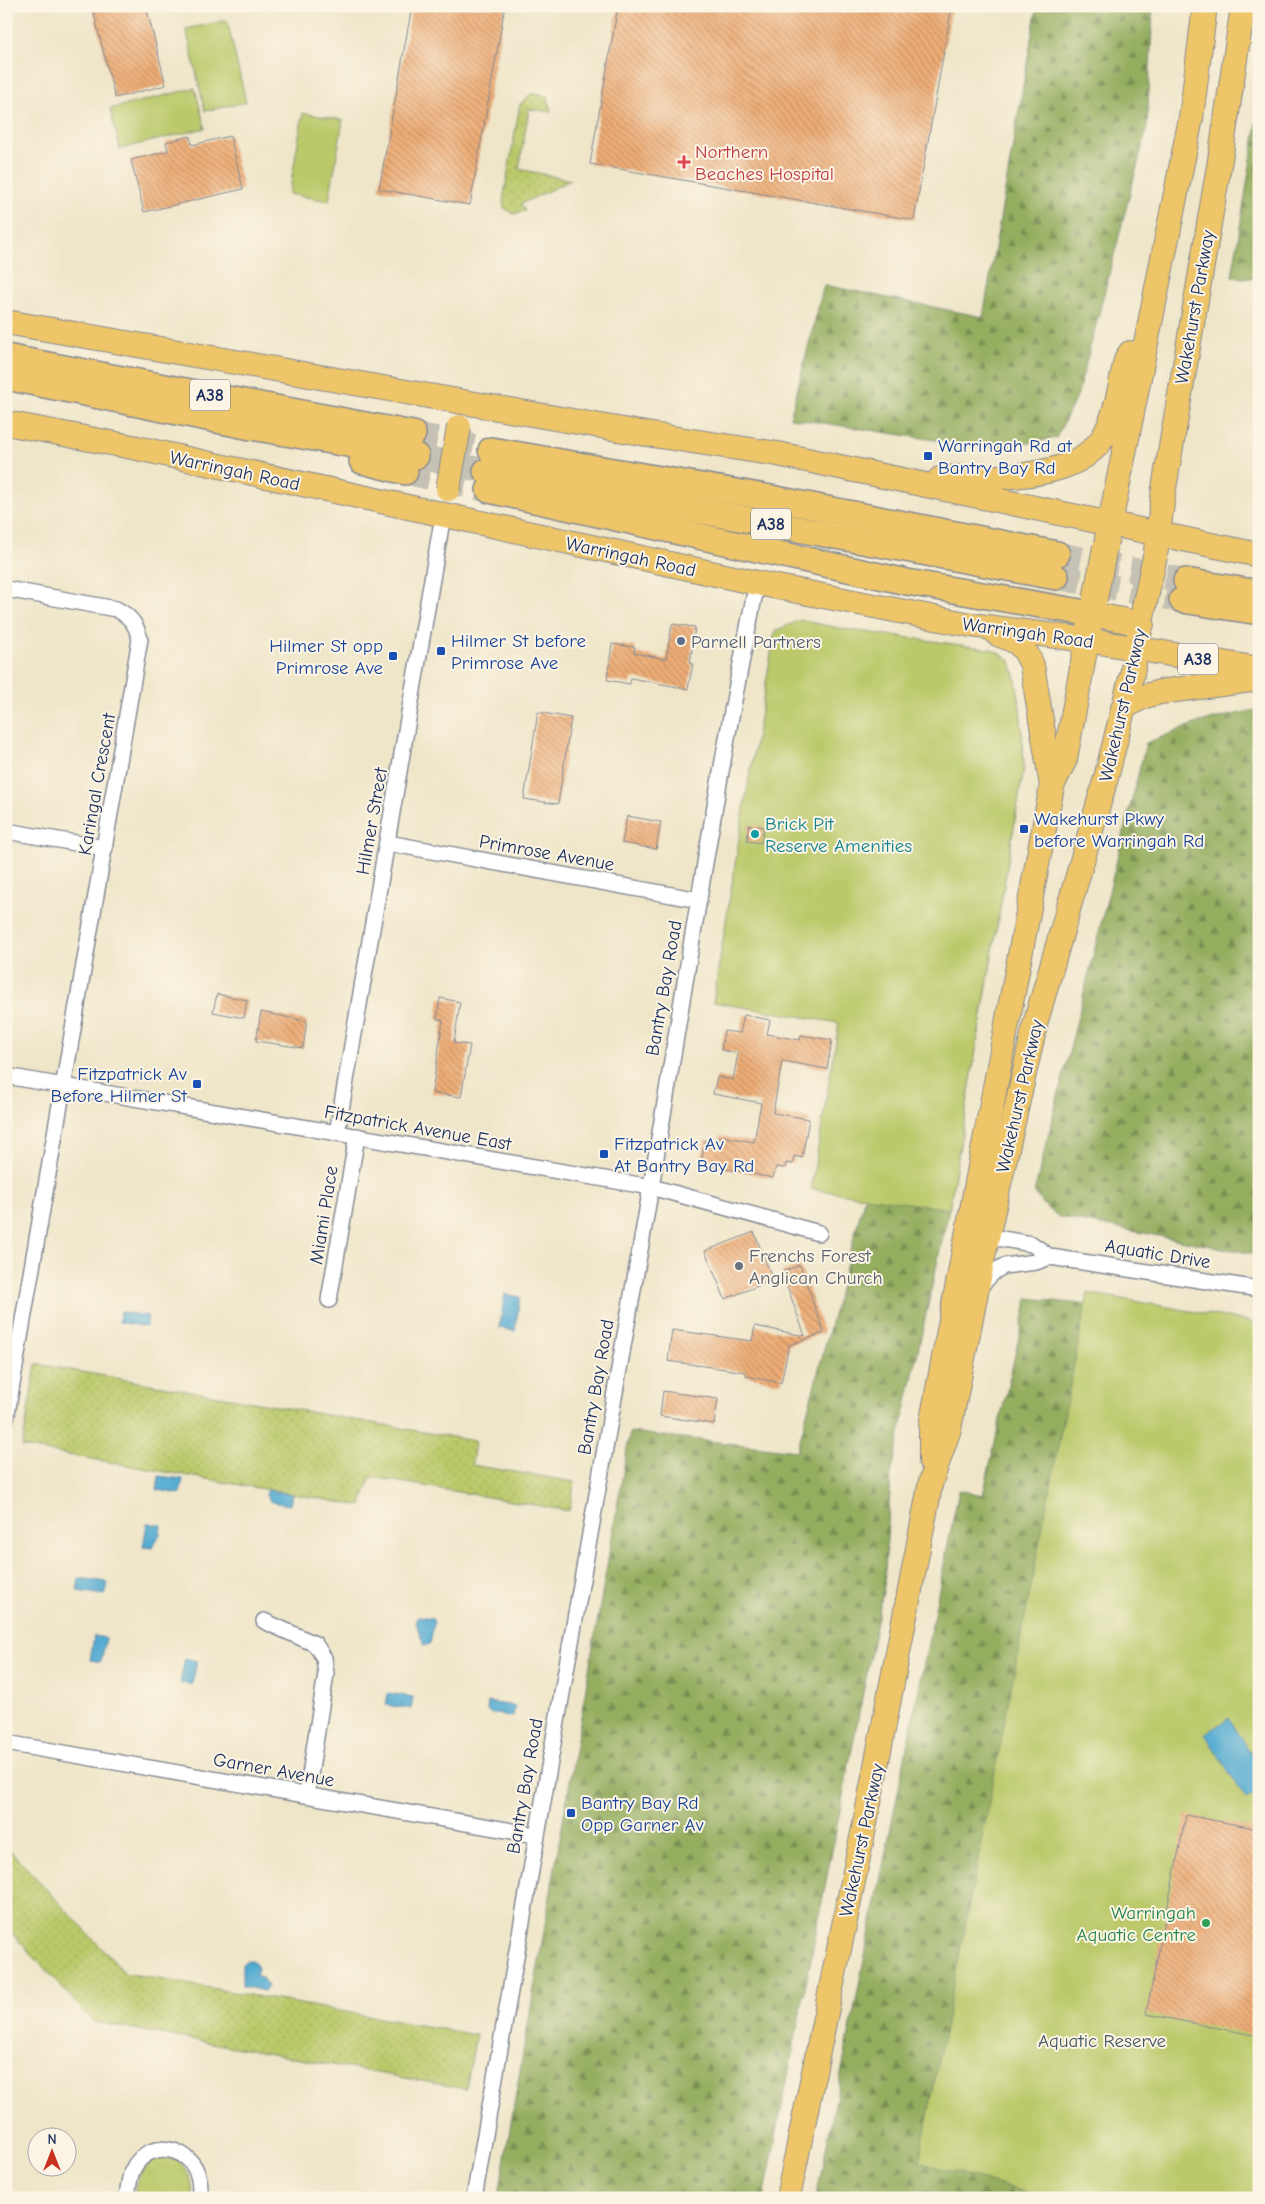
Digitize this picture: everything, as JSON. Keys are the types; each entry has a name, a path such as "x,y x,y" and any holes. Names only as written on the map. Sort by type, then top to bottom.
{"highway":[{"name":"A38","path":"6,356 411,454 250,427 6,377"},
{"name":"A38","path":"1056,566 489,471 907,582 1094,606"},
{"path":"1259,594 1184,590 1259,612"}],"main road":[{"name":"Wakehurst Parkway","path":"788,2198 865,1823 931,1481 949,1430 977,1290 978,1235 1052,786 1065,759 1105,547 1191,118 1205,6"},
{"name":"Wakehurst Parkway","path":"931,1481 931,1426 978,1235 1036,1021 1106,778 1137,648 1158,545 1164,488 1220,160 1243,6"},
{"name":"A38","path":"6,322 646,434 778,454 1110,524 1158,545 1259,555"},
{"path":"922,484 946,478 1032,474 1056,469 1086,457 1102,440 1110,426 1126,360 1137,341 1149,328"},
{"path":"443,515 462,402"},
{"name":"Warringah Road","path":"6,423 147,450 757,583 971,625 1087,640 1259,669"},
{"name":"Warringah Road","path":"1094,606 1143,616"},
{"path":"971,625 1013,639 1026,650 1035,683 1052,786"},
{"path":"1123,708 1142,697 1160,692 1259,679"}],"street":[{"name":"Hilmer Street","path":"337,1133 443,515"},
{"name":"Bantry Bay Road","path":"474,2198 535,1835 699,900 757,583"},
{"name":"Karingal Crescent","path":"6,589 111,608 127,614 138,629 140,639 6,1419"},
{"path":"6,831 105,848"},
{"name":"Primrose Avenue","path":"388,843 699,900"},
{"name":"Fitzpatrick Avenue East","path":"6,1076 650,1187 819,1233"},
{"name":"Miami Place","path":"330,1300 357,1136"},
{"name":"Aquatic Drive","path":"978,1235 1032,1244 1050,1257 1259,1289"},
{"name":"Aquatic Drive","path":"977,1290 995,1271 1004,1266 1036,1262 1050,1257"},
{"path":"264,1621 315,1644 324,1658 326,1674 307,1794"},
{"name":"Garner Avenue","path":"6,1743 535,1835"},
{"path":"127,2198 132,2171 147,2154 158,2150 180,2153 190,2159 200,2179 199,2198"}],"green space":[{"path":"1037,6 1153,7 1147,128 1078,394 1056,438 995,449 790,418 824,285 983,317"},
{"path":"227,20 246,102 205,111 186,29"},
{"path":"195,88 205,128 120,149 110,109"},
{"path":"538,93 548,97 551,112 529,109 519,169 571,180 521,204 525,211 513,214 504,208 503,200 520,104 531,94"},
{"path":"1259,109 1259,279 1232,277"},
{"path":"303,113 343,120 329,201 289,194"},
{"path":"800,620 843,629 991,649 1008,659 1012,666 1018,693 1024,767 949,1209 811,1189 839,1023 713,1002 775,631"},
{"path":"991,649 1008,659 1012,666 1018,693 1024,767 949,1209 891,1475 884,1586 764,2198 498,2198 630,1432 797,1451 906,1042"},
{"path":"1259,709 1259,1255 1059,1217 1045,1206 1034,1193 1146,743 1200,722"},
{"name":"Aquatic Reserve","path":"1088,1293 1259,1323 1259,2198 1046,2198 919,2162"},
{"name":"Aquatic Reserve","path":"1028,1298 1259,1324 1259,2198 816,2198 959,1490 983,1495"},
{"path":"36,1364 475,1441 472,1465 575,1482 569,1511 371,1477 361,1506 22,1447"},
{"path":"6,1846 125,1973 476,2035 466,2089 94,2022 6,1927"},
{"path":"160,2157 177,2161 183,2165 191,2183 192,2198 133,2198 140,2173"}],"water":[{"path":"505,1294 520,1297 515,1331 499,1328"},
{"path":"120,1312 148,1316 146,1327 119,1322"},
{"path":"159,1476 183,1479 180,1494 157,1490"},
{"path":"267,1490 292,1494 290,1505 271,1502 266,1495"},
{"path":"147,1523 161,1525 160,1534 152,1548 143,1547"},
{"path":"79,1578 107,1582 105,1595 77,1591"},
{"path":"418,1616 432,1618 434,1623 430,1644 424,1646 416,1623"},
{"path":"94,1636 106,1638 101,1662 90,1660"},
{"path":"185,1658 197,1661 192,1685 180,1683"},
{"path":"388,1693 413,1697 411,1709 386,1705"},
{"path":"488,1702 515,1706 513,1716 507,1717 499,1713 491,1714 487,1710"},
{"path":"1229,1718 1259,1766 1259,1791 1246,1799 1205,1734"},
{"path":"246,1961 254,1961 257,1966 256,1975 262,1978 268,1986 264,1991 242,1986 242,1964"}],"building":[{"path":"92,6 146,6 166,85 115,98"},
{"path":"412,6 505,6 470,205 379,189"},
{"path":"618,6 952,6 914,220 590,164"},
{"path":"190,136 192,145 230,136 243,189 144,212 131,160 168,151 166,142"},
{"path":"672,624 695,627 690,664 693,664 688,689 631,678 630,684 607,680 612,644 635,647 634,653 666,659"},
{"path":"538,712 571,718 558,804 524,799"},
{"path":"627,816 661,822 656,849 622,843"},
{"name":"Brick Pit Reserve Amenities","path":"749,825 764,827 761,843 747,841"},
{"path":"217,994 247,1000 244,1018 213,1012"},
{"path":"440,998 460,1002 454,1043 470,1045 461,1097 432,1093 443,1020 437,1019"},
{"path":"261,1012 307,1021 303,1048 256,1041"},
{"path":"744,1015 770,1020 767,1034 800,1040 801,1035 832,1040 827,1069 782,1061 773,1113 809,1119 802,1158 794,1156 793,1164 786,1163 785,1168 776,1167 773,1178 701,1164 705,1140 719,1142 720,1136 754,1142 761,1103 713,1094 717,1077 733,1080 738,1053 721,1050 724,1031 740,1033"},
{"name":"Frenchs Forest Anglican Church","path":"754,1232 773,1280 725,1299 705,1251"},
{"path":"800,1265 824,1333 789,1345 781,1383 746,1376 746,1372 668,1361 672,1330 752,1341 755,1326 805,1336 782,1272"},
{"path":"663,1391 718,1399 714,1424 660,1416"},
{"name":"Warringah Aquatic Centre","path":"1186,1815 1259,1829 1259,2036 1146,2014"}],"tunnel":[{"path":"413,434 491,450"},
{"path":"416,456 486,471"},
{"path":"405,472 489,490"},
{"path":"1057,554 1186,581"},
{"path":"1056,577 1182,600"}],"place":[{"name":"Northern Beaches Hospital","path":"684,162"},
{"name":"Warringah Rd at Bantry Bay Rd","path":"928,456"},
{"name":"Parnell Partners","path":"681,641"},
{"name":"Hilmer St before Primrose Ave","path":"441,651"},
{"name":"Hilmer St opp Primrose Ave","path":"393,656"},
{"name":"Wakehurst Pkwy before Warringah Rd","path":"1024,829"},
{"name":"Brick Pit Reserve Amenities","path":"755,834"},
{"name":"Fitzpatrick Av Before Hilmer St","path":"197,1084"},
{"name":"Fitzpatrick Av At Bantry Bay Rd","path":"604,1154"},
{"name":"Frenchs Forest Anglican Church","path":"739,1266"},
{"name":"Bantry Bay Rd Opp Garner Av","path":"571,1813"},
{"name":"Warringah Aquatic Centre","path":"1206,1923"}]}
